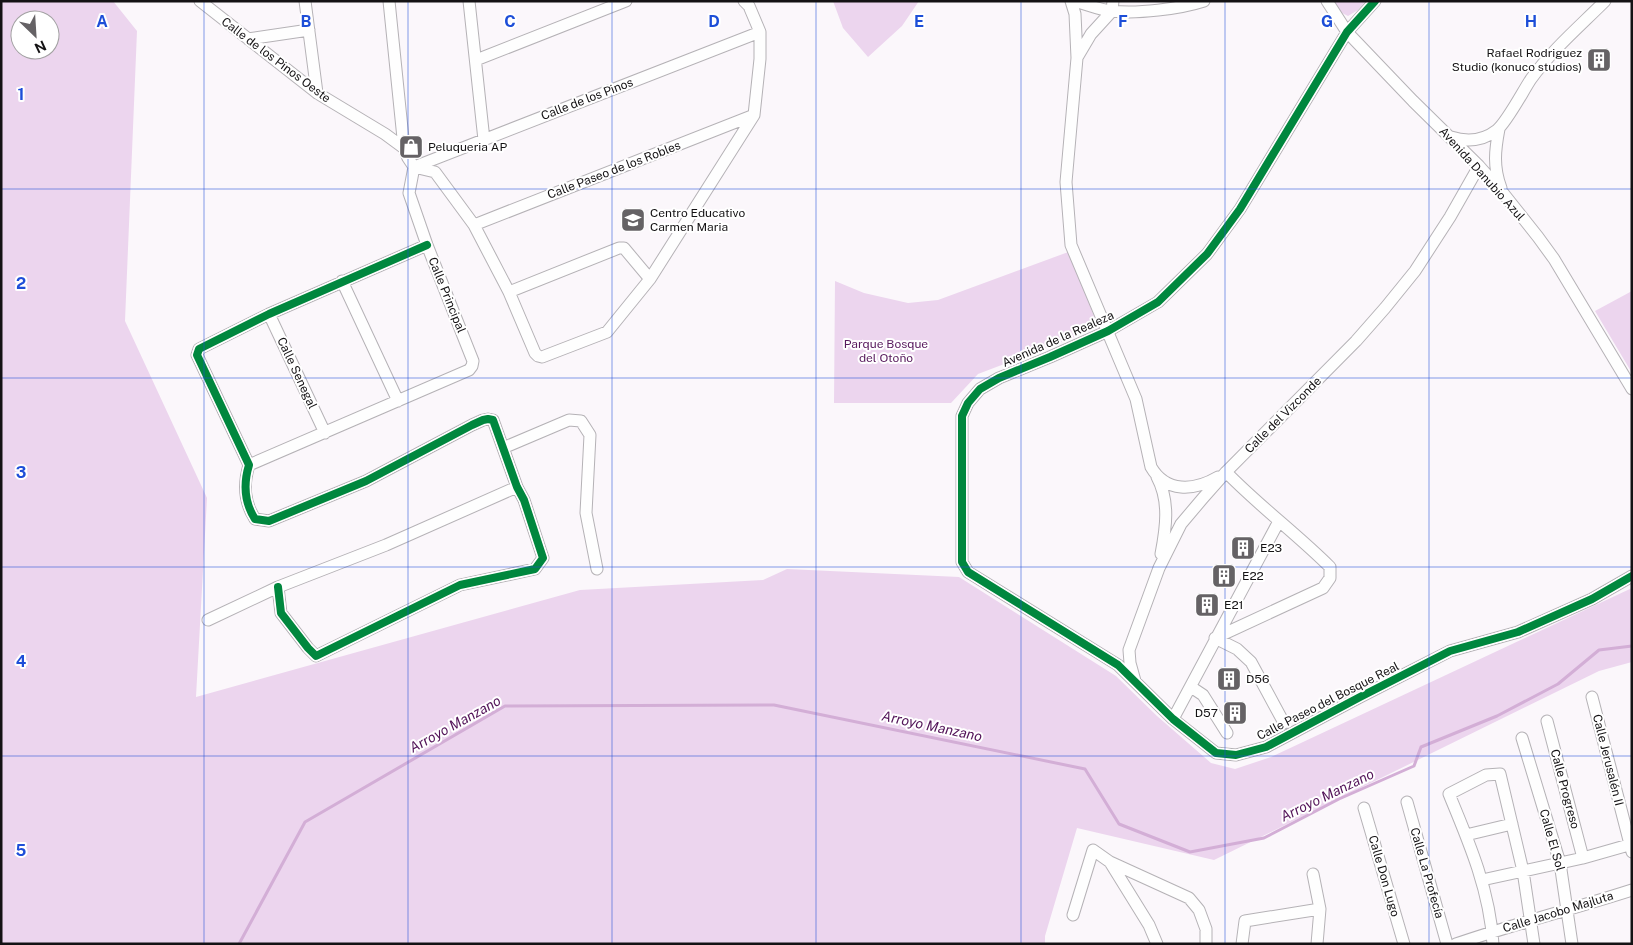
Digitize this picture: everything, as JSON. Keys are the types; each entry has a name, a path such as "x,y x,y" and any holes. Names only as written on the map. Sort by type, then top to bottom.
{"street":[{"name":"Calle de los Pinos Oeste","path":"200,1 317,93 404,148"},
{"path":"305,1 317,93"},
{"path":"389,1 404,148 414,167 435,172 474,225 509,292 535,353 542,357 608,332 650,279 754,115 760,59 760,32 749,6 744,1"},
{"path":"469,1 484,140"},
{"path":"476,60 626,1"},
{"path":"1159,568 1166,524 1165,498 1162,487 1151,467 1136,399 1071,246 1066,182 1077,58 1073,1 1154,10 1191,5 1204,1"},
{"name":"Avenida Danubio Azul","path":"1327,1 1347,32 1412,101 1479,166 1503,193 1554,259 1632,389"},
{"name":"Avenida de la Realeza","path":"962,562 962,416 968,403 980,389 999,378 1108,331 1158,302 1207,254 1240,210 1347,32 1375,1"},
{"path":"1503,193 1494,161 1499,129 1541,67 1605,1"},
{"path":"1077,58 1091,34 1112,6"},
{"path":"248,39 309,30"},
{"name":"Calle de los Pinos","path":"414,167 760,32"},
{"name":"Calle Paseo de los Robles","path":"474,225 754,115"},
{"path":"1450,137 1464,141 1476,140 1499,129"},
{"name":"Calle del Vizconde","path":"1129,650 1159,568 1181,524 1226,472 1356,341 1385,308 1419,264 1450,217 1479,166"},
{"name":"Calle Principal","path":"398,401 469,370 473,361 427,245 409,193 414,167"},
{"path":"278,587 281,613 316,656 460,585 535,569 543,558 524,500 517,487 493,420 488,419 366,481 269,521 255,519 247,507 245,479 249,465 197,355 199,349 269,314 427,245"},
{"path":"509,292 619,248 624,248 650,279"},
{"path":"249,465 398,401 342,281"},
{"name":"Calle Senegal","path":"269,314 325,433"},
{"path":"504,448 569,420 581,421 590,435 586,513 597,569"},
{"path":"1151,467 1156,476 1164,482 1178,487 1197,486 1226,472 1279,521 1314,550 1330,567 1330,578 1323,588 1215,638"},
{"path":"208,620 278,587 386,545 517,487"},
{"path":"1174,719 1215,638 1279,521"},
{"name":"Calle Paseo del Bosque Real","path":"962,562 968,572 1118,665 1174,719 1216,753 1236,755 1266,747 1450,651 1518,632 1592,599 1632,576"},
{"path":"1215,638 1237,649 1252,662 1284,723"},
{"path":"1109,660 1120,657 1129,650"},
{"path":"1129,650 1130,663 1136,682"},
{"path":"1191,687 1203,696 1227,733"},
{"name":"Calle Jerusalén II","path":"1592,697 1631,847"},
{"name":"Calle Progreso","path":"1547,721 1583,858"},
{"name":"Calle El Sol","path":"1522,738 1560,863 1572,944"},
{"path":"1493,944 1482,880 1449,794 1486,775 1500,774 1523,871 1534,944"},
{"name":"Calle La Profecía","path":"1407,802 1447,944"},
{"name":"Calle Don Lugo","path":"1364,808 1404,944"},
{"path":"1466,835 1512,824"},
{"path":"1482,880 1631,847"},
{"path":"1074,915 1093,850 1110,862 1189,898 1199,910 1206,929 1206,944"},
{"path":"1110,862 1149,924 1157,944"},
{"path":"1313,874 1320,910 1317,944"},
{"name":"Calle Jacobo Majluta","path":"1456,944 1632,890"},
{"path":"1242,944 1245,921 1320,910"}],"green space":[{"path":"1,1 113,1 137,31 125,321 207,498 196,697 580,590 763,580 787,569 959,577 1116,676 1157,716 1211,763 1235,769 1271,757 1632,588 1632,662 1599,671 1214,860 1077,828 1045,936 1045,944 1,944"},
{"path":"833,1 919,1 902,26 868,57 843,28"},
{"path":"1333,1 1366,1 1358,10 1348,16 1340,12"},
{"name":"Parque Bosque del Otoño","path":"1071,251 1098,328 978,374 951,403 834,403 835,281 864,293 908,303 938,300"},
{"path":"1632,291 1632,373 1595,311"}],"waterway":[{"name":"Arroyo Manzano","path":"239,944 305,822 505,706 774,705 1085,769 1119,824 1190,852 1264,838 1339,799 1414,766 1421,747 1497,716 1558,684 1599,650 1632,646"}],"cycle path":[{"path":"1375,1 1347,32 1240,209 1207,254 1158,302 1108,331 999,378 980,389 968,403 962,416 962,562 968,572 1118,665 1173,719 1216,753 1236,755 1266,747 1450,651 1518,632 1592,599 1632,576"},
{"path":"278,587 281,613 316,656 460,585 535,569 543,558 524,500 517,487 493,420 488,419 472,425 366,481 269,521 255,519 251,513 245,486 249,465 197,355 199,349 269,314 427,245"}],"place":[{"name":"Rafael Rodriguez Studio (konuco studios)","path":"1599,60"},
{"name":"Peluqueria AP","path":"411,147"},
{"name":"Centro Educativo Carmen Maria","path":"633,220"},
{"name":"E23","path":"1243,548"},
{"name":"E22","path":"1224,576"},
{"name":"E21","path":"1207,605"},
{"name":"D56","path":"1229,679"},
{"name":"D57","path":"1235,713"}]}
